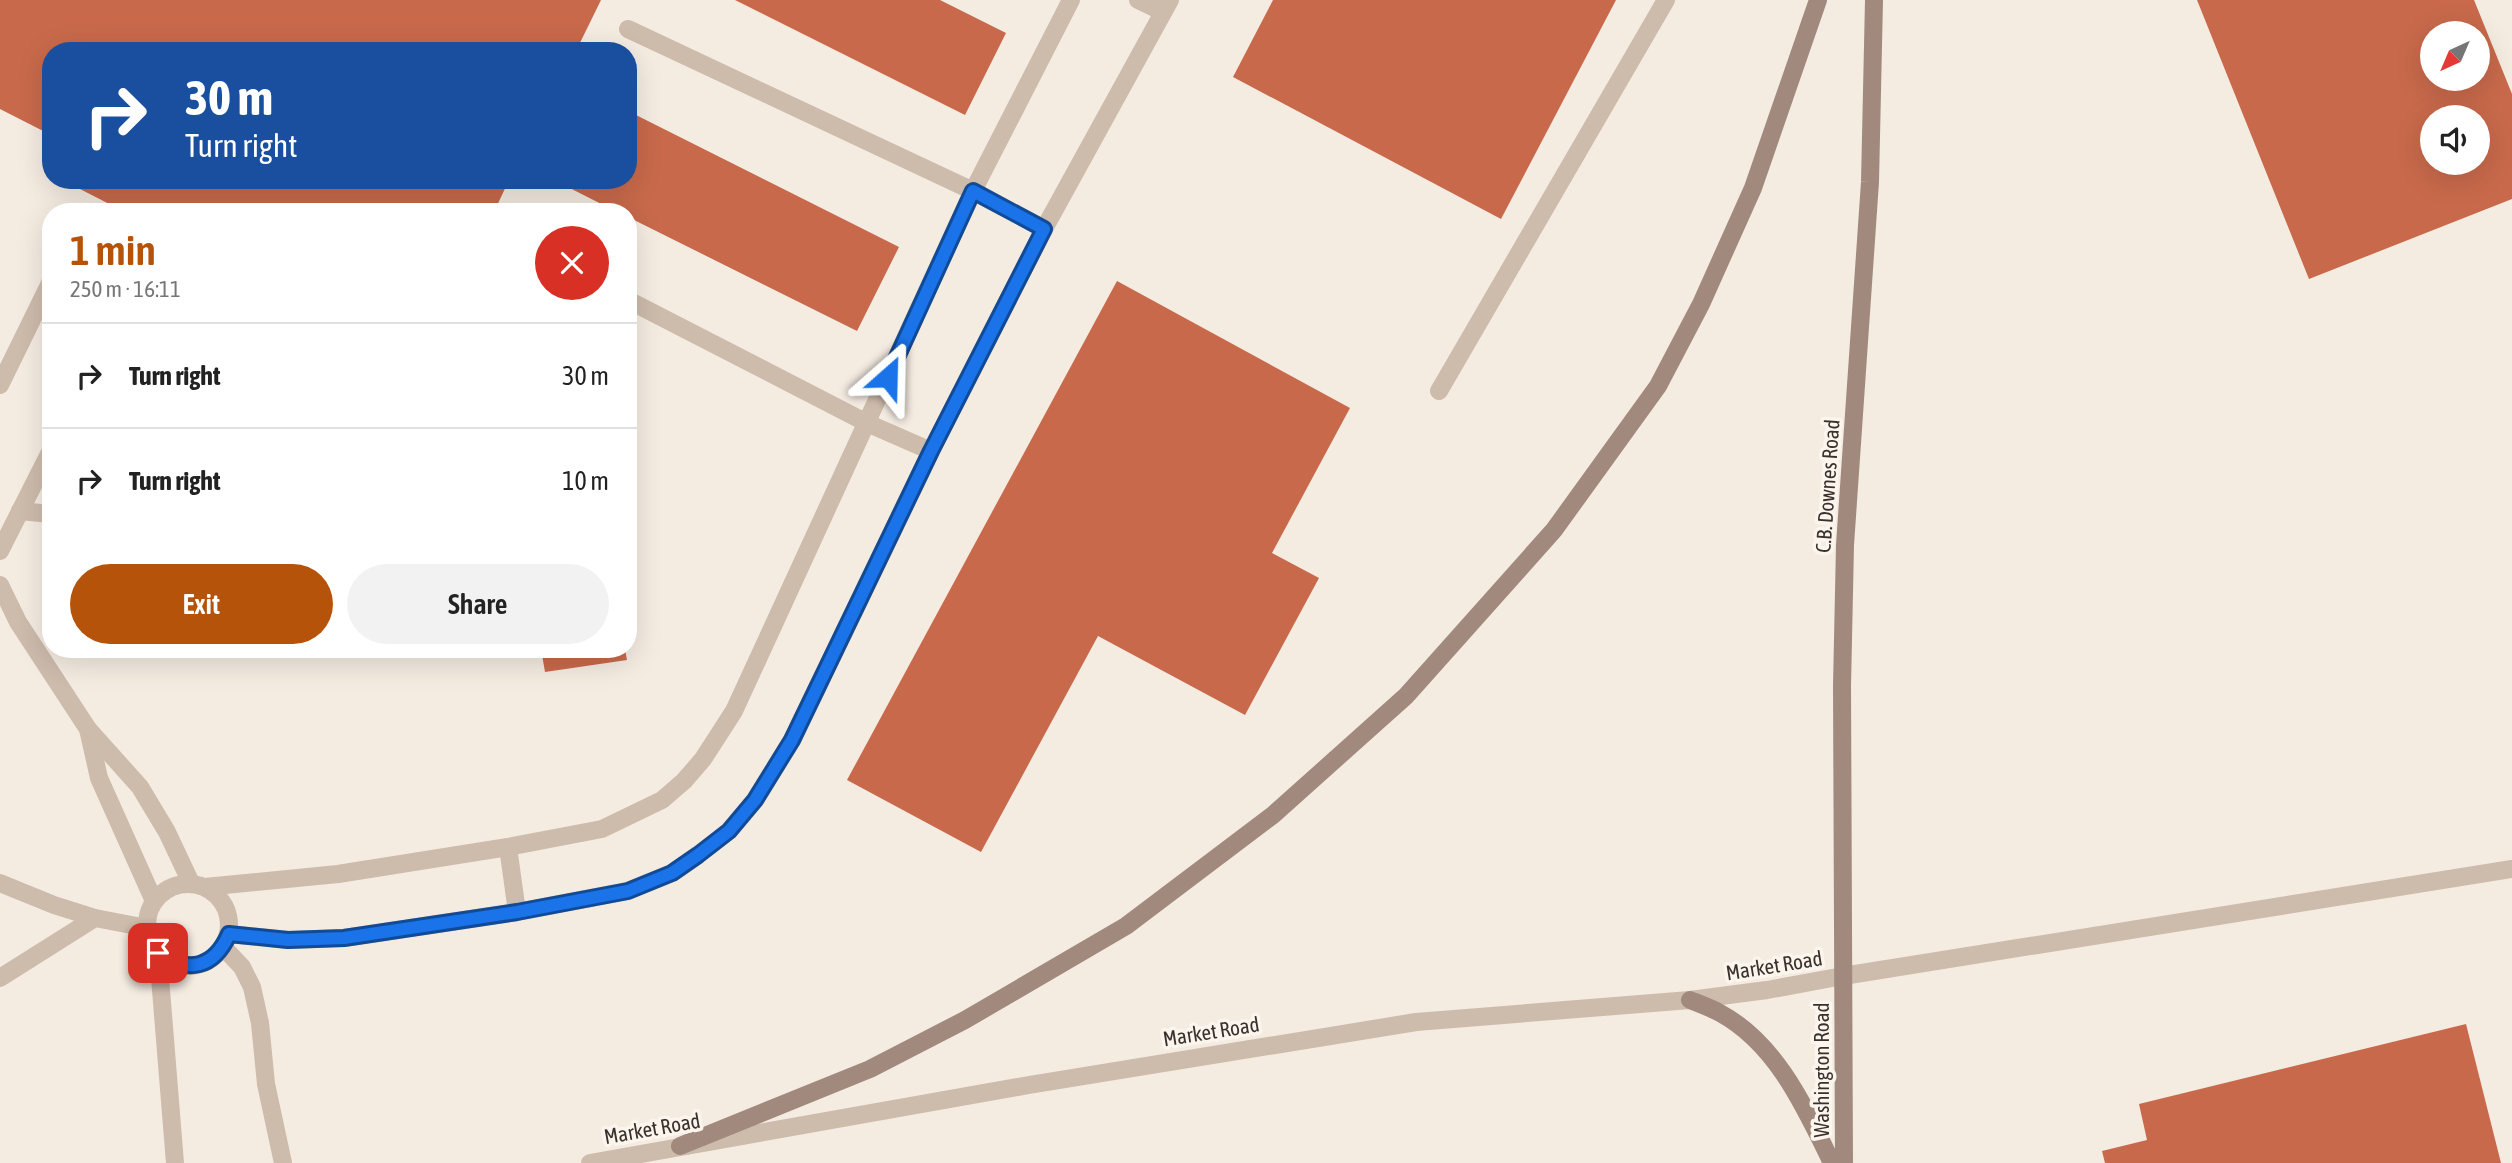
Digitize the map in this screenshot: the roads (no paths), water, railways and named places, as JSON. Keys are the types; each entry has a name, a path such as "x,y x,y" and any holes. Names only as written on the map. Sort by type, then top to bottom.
{"main road":[{"path":"680,1146 870,1069 965,1020 1126,926 1273,815 1406,696 1554,530 1658,386 1701,304 1753,188 1818,0"},
{"name":"C.B. Downes Road","path":"1843,976 1842,686 1845,545 1870,182 1874,0"},
{"name":"Washington Road","path":"1843,976 1844,1163"},
{"path":"1690,1000 1721,1013 1762,1046 1798,1096 1832,1163"}],"street":[{"path":"0,585 9,620 88,729 140,787 198,885 217,895 225,906 229,919 226,941 212,958 200,965 184,966 170,962 158,953 150,942 148,914 154,901 164,891 177,885 198,885 338,874 508,847 603,829 662,800 697,766 734,710 973,191 1071,0"},
{"path":"226,941 344,938 517,912 628,891 672,873 729,831 755,800 792,740 931,451 1044,229 1166,6 1138,0"},
{"path":"1439,391 1666,0"},
{"path":"628,29 973,191 1044,229"},
{"path":"0,385 42,299"},
{"path":"637,305 866,423 931,451"},
{"path":"0,551 42,468"},
{"path":"20,511 42,513"},
{"path":"88,729 104,790 154,901"},
{"path":"508,847 517,912"},
{"name":"Market Road","path":"590,1163 1028,1085 1416,1022 1690,1000 1767,990 2512,869"},
{"path":"0,883 95,918 147,928"},
{"path":"0,978 95,918"},
{"path":"226,941 252,987 260,1023 266,1084 283,1163"},
{"path":"158,953 175,1163"}]}
